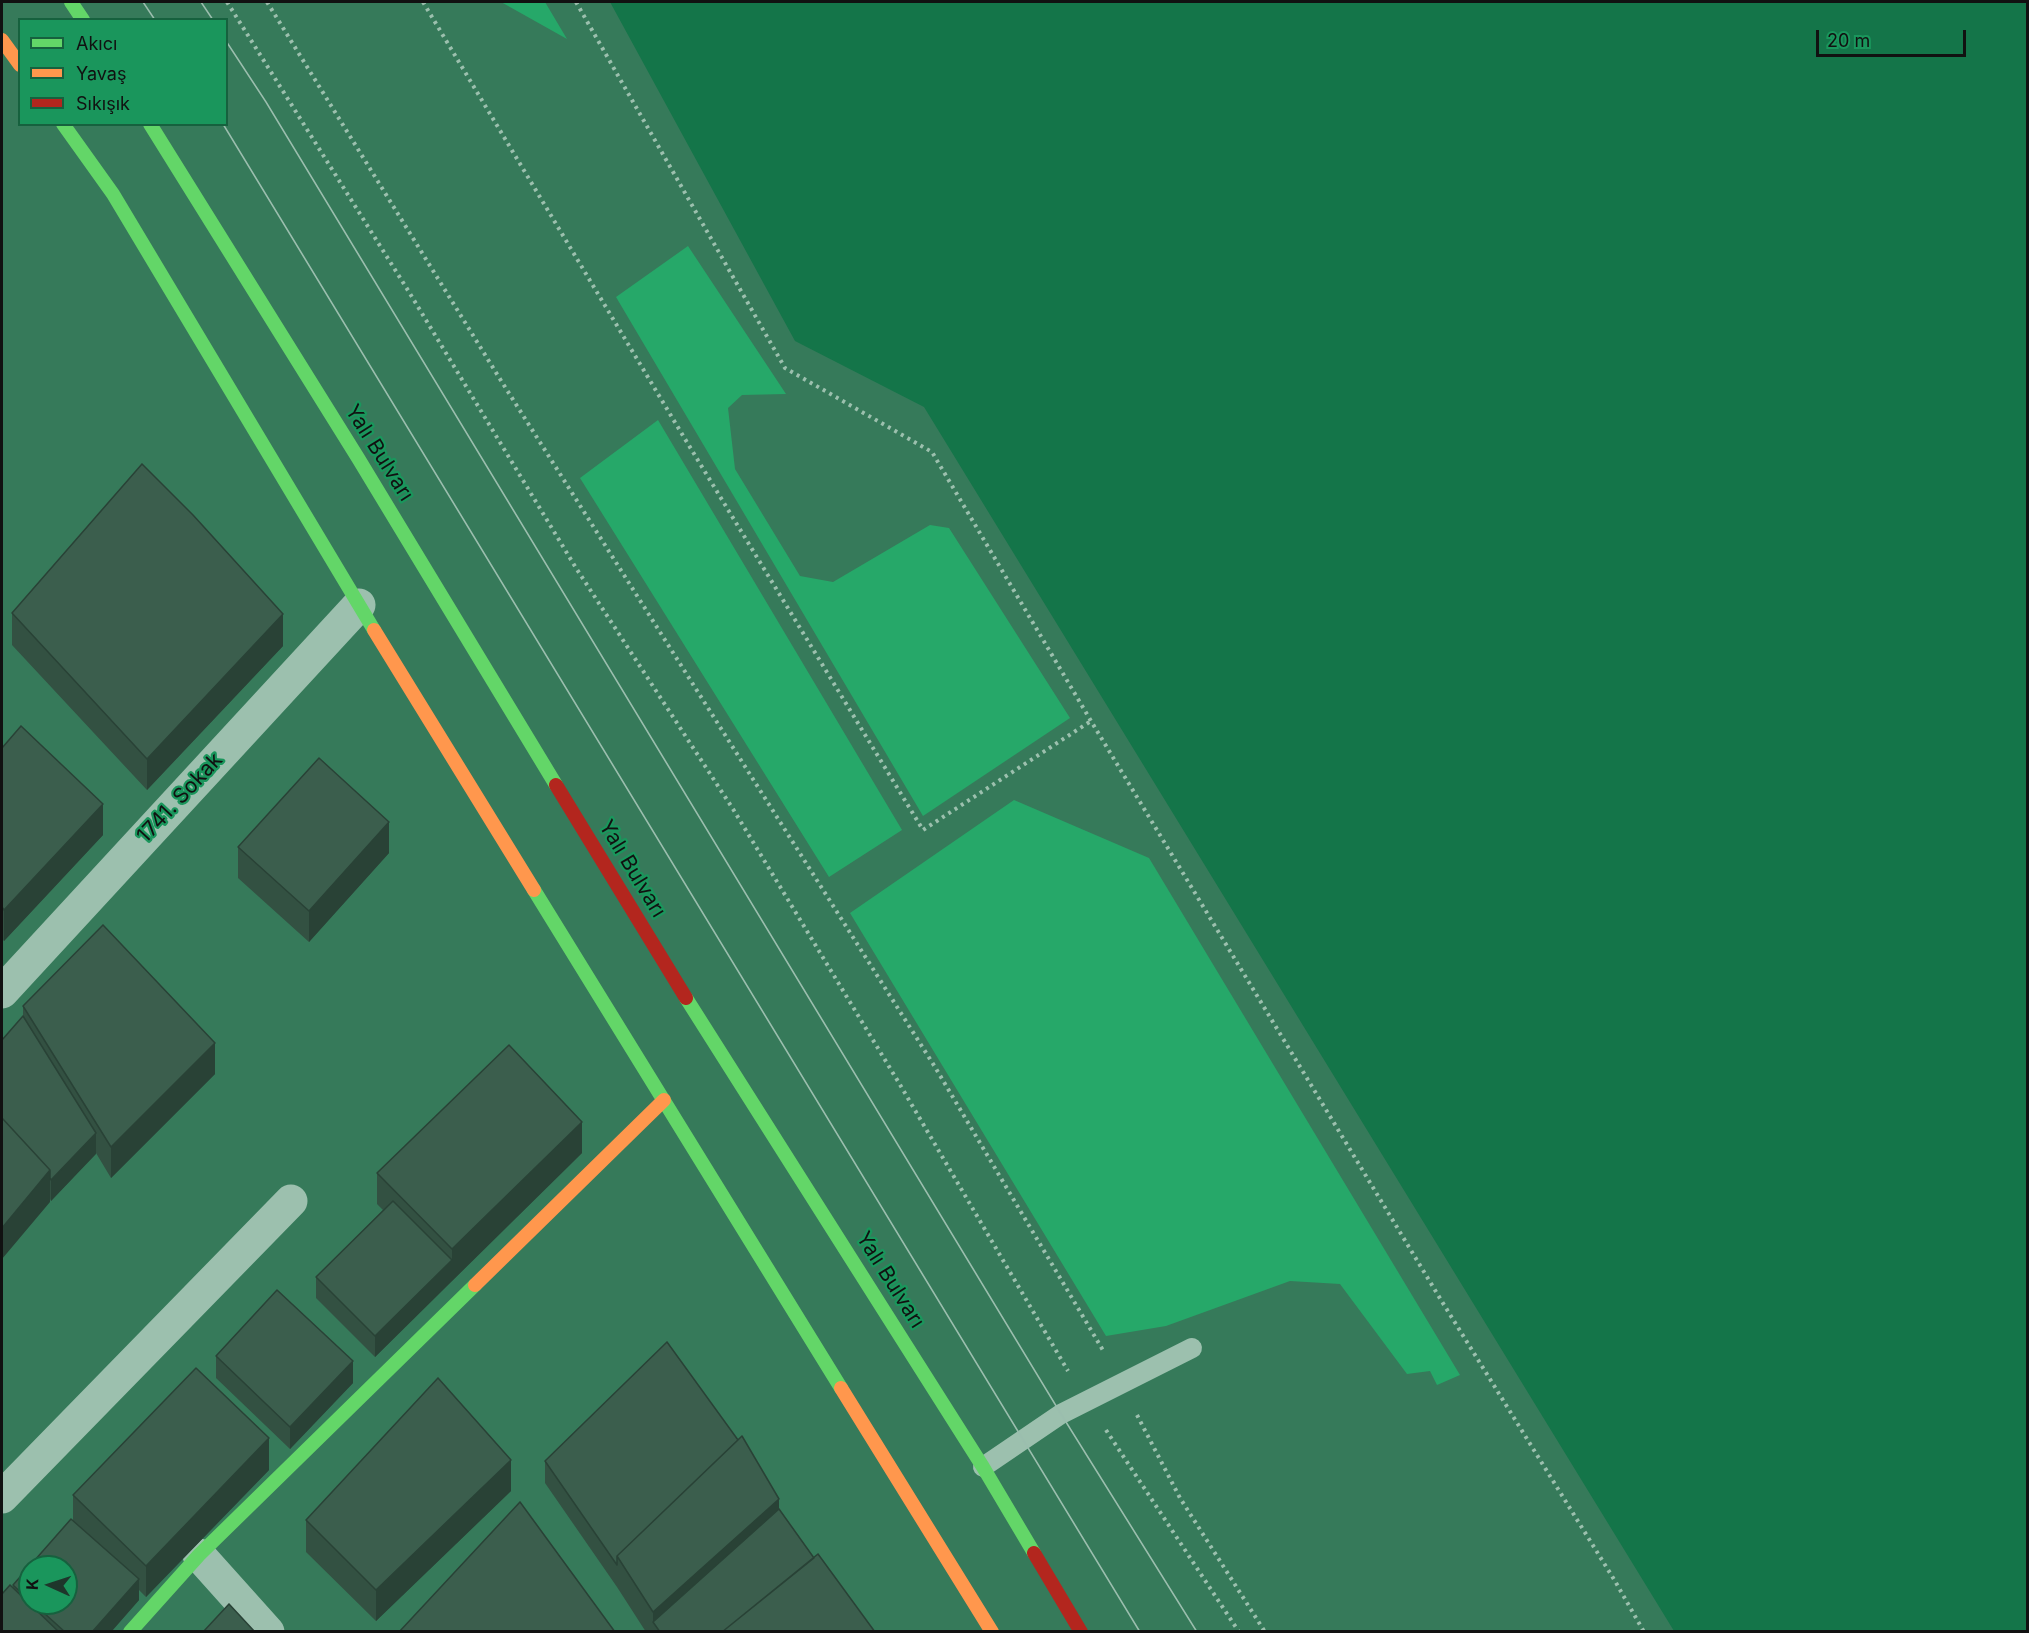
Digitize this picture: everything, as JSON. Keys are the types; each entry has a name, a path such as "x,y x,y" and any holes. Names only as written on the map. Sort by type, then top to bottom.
{"main road":[{"path":"71,2 82,18"},
{"path":"2,40 18,62"},
{"path":"64,126 113,194 359,605 992,1632"},
{"name":"Yalı Bulvarı","path":"151,126 364,468 694,1012 983,1467 1081,1632"},
{"path":"130,1632 199,1555 664,1100"}],"street":[{"name":"1741. Sokak","path":"2,992 359,605"},
{"path":"2,1497 291,1201"},
{"path":"199,1555 268,1632"}],"lane":[{"path":"983,1467 1061,1414 1192,1347"}],"path":[{"path":"226,2 409,292 576,568 733,810 899,1083 1086,1401 1239,1632"},
{"path":"267,2 500,379 935,1067 1108,1358 1180,1498 1265,1632"},
{"path":"423,2 923,830 1091,721"},
{"path":"576,2 785,368 932,452 1091,721 1441,1300 1616,1581 1644,1632"}],"shaded area":[{"path":"501,2 545,2 567,39"},
{"path":"610,2 2027,2 2027,1631 1674,1631 924,407 795,341"},
{"path":"688,246 786,394 742,395 728,408 735,469 800,576 833,582 930,525 949,528 1070,718 923,816 616,297"},
{"path":"658,420 902,830 829,877 580,478"},
{"path":"1014,800 1149,858 1460,1375 1437,1385 1430,1371 1407,1374 1340,1284 1290,1281 1166,1326 1106,1336 850,913"}],"building":[{"path":"142,464 193,515 283,614 147,759 12,613"},
{"path":"21,726 103,804 4,910 2,907 2,748"},
{"path":"319,758 389,822 309,911 238,847"},
{"path":"103,925 215,1043 111,1147 23,1006"},
{"path":"23,1016 96,1133 51,1180 50,1170 2,1118 2,1040"},
{"path":"509,1045 582,1122 452,1249 377,1173"},
{"path":"2,1118 50,1170 2,1228"},
{"path":"393,1201 452,1260 375,1336 316,1277"},
{"path":"277,1290 353,1361 290,1427 216,1356"},
{"path":"667,1342 738,1440 617,1556 617,1565 545,1461"},
{"path":"196,1368 269,1438 146,1566 73,1495"},
{"path":"438,1378 511,1460 376,1590 306,1520"},
{"path":"742,1436 779,1499 653,1612 617,1556"},
{"path":"520,1502 615,1632 399,1632"},
{"path":"779,1509 814,1558 722,1632 660,1632 653,1622"},
{"path":"71,1519 139,1579 92,1632 65,1632 46,1615 78,1615 78,1555 39,1555"},
{"path":"818,1554 875,1632 722,1632"},
{"path":"18,1579 18,1590 13,1585"},
{"path":"10,1585 18,1593 18,1615 41,1615 59,1632 2,1632 2,1594"},
{"path":"229,1604 255,1632 203,1632"}],"tram line":[{"path":"143,2 154,18"},
{"path":"201,2 212,18"},
{"path":"228,44 266,102 1061,1414 1197,1632"},
{"path":"224,126 1140,1632"}],"traffic: fast":[{"path":"71,2 82,18"},
{"path":"64,126 113,194 374,630"},
{"path":"151,126 358,458 556,785"},
{"path":"534,890 841,1388"},
{"path":"686,998 983,1467 1034,1553"},
{"path":"130,1632 199,1555 475,1285"}],"traffic: slow":[{"path":"2,40 18,62"},
{"path":"374,630 534,890"},
{"path":"475,1285 664,1100"},
{"path":"841,1388 992,1632"}],"traffic: jam":[{"path":"556,785 686,998"},
{"path":"1034,1553 1081,1632"}]}
